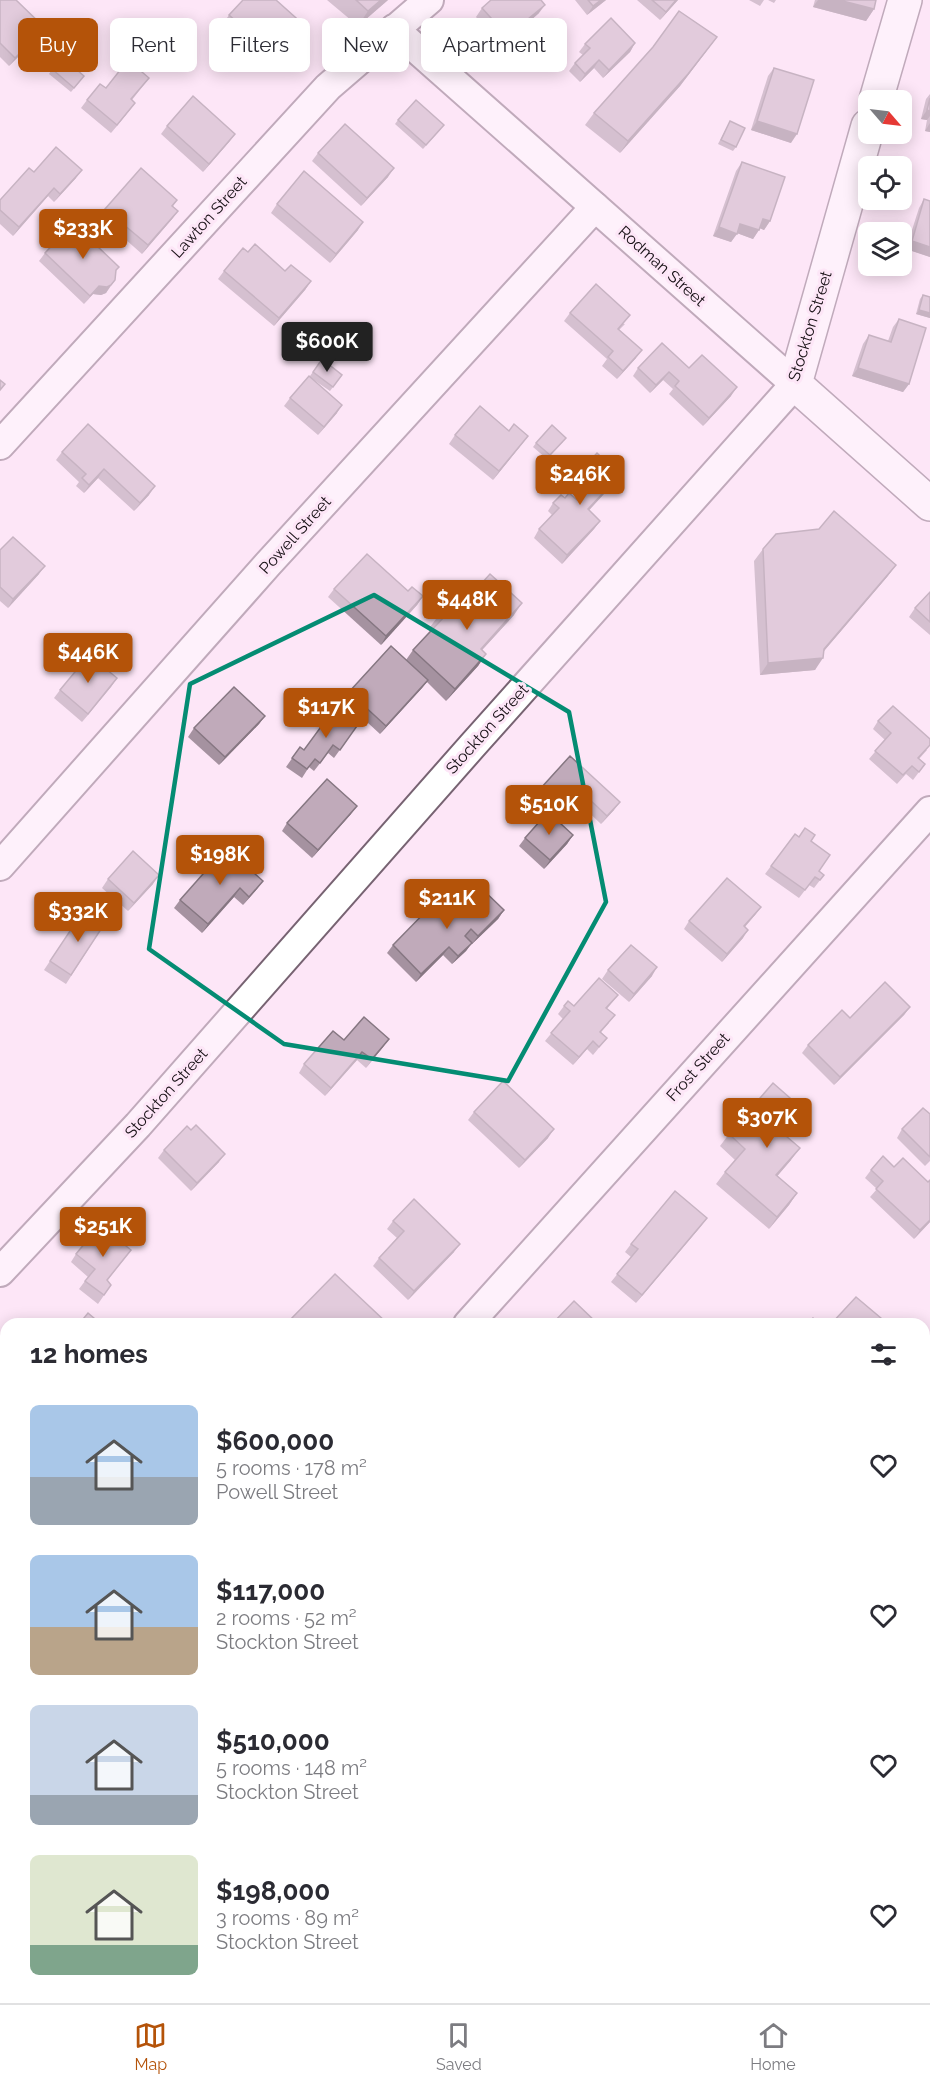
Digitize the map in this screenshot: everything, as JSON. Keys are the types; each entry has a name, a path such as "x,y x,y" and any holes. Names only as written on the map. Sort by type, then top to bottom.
{"street":[{"name":"Lawton Street","path":"407,18 429,0"},
{"path":"879,90 904,0"},
{"name":"Rodman Street","path":"409,42 930,504"},
{"name":"Lawton Street","path":"0,445 328,87 345,72"},
{"name":"Stockton Street","path":"0,1272 138,1125 795,384 863,144"},
{"name":"Powell Street","path":"0,866 268,564 595,207"},
{"name":"Frost Street","path":"473,1318 930,811"}],"highlighted area":[{"path":"374,595 569,712 606,902 508,1081 284,1044 149,949 190,684"}],"building":[{"path":"0,0 16,0 35,18 18,18 18,55 15,58 0,43"},
{"path":"243,0 276,0 296,18 232,18 229,15"},
{"path":"356,0 381,0 368,11"},
{"path":"491,0 541,0 545,5 529,18 491,18 482,8"},
{"path":"588,0 601,0 593,6"},
{"path":"652,0 676,0 666,12"},
{"path":"839,0 876,0 874,9"},
{"path":"679,11 717,37 688,74 628,141 594,113 653,47"},
{"path":"611,18 635,43 609,70 599,60 585,74 575,63 590,48 585,44"},
{"path":"774,68 814,80 797,134 757,121"},
{"path":"55,72 79,72 84,76 74,88"},
{"path":"119,72 142,72 149,78 131,99 135,103 117,125 87,100 100,84 106,88"},
{"path":"193,96 235,134 209,164 167,126"},
{"path":"416,100 444,125 426,145 398,120"},
{"path":"730,121 745,128 736,147 721,140"},
{"path":"345,124 394,168 367,198 318,153"},
{"path":"56,147 82,170 60,194 54,188 19,227 0,210 0,200 29,168 34,172"},
{"path":"742,162 785,177 770,221 763,219 759,230 740,224 737,234 719,227"},
{"path":"141,168 177,200 172,206 178,211 148,245 105,209"},
{"path":"304,171 363,222 336,254 277,204"},
{"path":"924,199 930,201 930,247 912,241"},
{"path":"73,223 119,267 111,285 99,286 90,296 45,253"},
{"path":"255,244 285,271 291,265 311,281 279,318 224,271 243,248 248,252"},
{"path":"596,284 630,315 618,329 642,350 623,371 608,357 613,351 570,313"},
{"path":"923,295 930,297 930,313 919,310"},
{"path":"899,319 926,328 909,384 858,368 869,335 891,342"},
{"path":"662,343 689,368 702,355 737,387 709,418 675,386 679,381 669,372 656,385 638,368"},
{"path":"322,359 342,375 333,387 313,372"},
{"path":"309,376 342,405 324,427 290,398"},
{"path":"0,380 5,384 0,390"},
{"path":"480,406 509,431 514,424 528,436 499,471 455,435"},
{"path":"88,424 155,486 140,503 104,469 89,485 82,478 86,474 62,452"},
{"path":"552,425 566,438 550,455 536,443"},
{"path":"597,453 620,475 588,509 600,521 567,555 539,529 559,508 553,503 561,495 565,498 569,493 577,500 584,492 572,480"},
{"path":"834,511 896,565 824,649 823,658 768,663 763,549 776,534 819,529"},
{"path":"13,537 45,566 13,599 0,587 0,550"},
{"path":"367,554 408,591 412,587 423,596 386,636 334,589"},
{"path":"490,574 522,603 481,649 486,654 455,689 413,650 443,618 439,615 455,597 463,604"},
{"path":"930,592 930,622 915,608"},
{"path":"391,646 428,680 386,726 349,692"},
{"path":"89,655 117,678 88,714 60,690"},
{"path":"234,687 265,716 225,757 194,728"},
{"path":"893,706 930,739 930,745 918,758 925,764 919,772 912,766 903,775 875,751 891,733 878,721"},
{"path":"334,709 357,726 340,750 333,745 320,763 315,759 307,769 292,758 300,747 304,750"},
{"path":"570,756 620,802 607,816 588,798 571,816 541,788"},
{"path":"327,779 357,806 318,850 287,823"},
{"path":"548,812 573,835 550,860 525,838"},
{"path":"805,828 815,835 811,841 830,855 819,871 824,875 820,880 815,877 805,890 771,866 795,834 799,837"},
{"path":"226,848 263,881 249,897 240,888 208,924 180,900"},
{"path":"133,851 159,875 134,903 108,879"},
{"path":"727,878 761,907 744,926 748,930 727,954 689,921"},
{"path":"479,886 504,910 478,936 471,929 465,936 472,943 458,956 449,947 421,974 393,945 434,903 448,917"},
{"path":"97,909 109,917 71,975 50,961 76,922 85,928"},
{"path":"631,945 657,967 634,994 608,970"},
{"path":"599,978 618,995 606,1008 615,1015 600,1032 607,1038 599,1047 593,1041 579,1057 551,1033 570,1011 564,1006 568,1001 574,1006"},
{"path":"885,982 910,1007 840,1077 808,1045 842,1010 850,1018"},
{"path":"364,1017 389,1039 372,1059 362,1052 331,1088 304,1064 333,1031 344,1040"},
{"path":"503,1081 554,1129 525,1160 474,1112"},
{"path":"773,1083 806,1112 786,1136 800,1148 776,1175 797,1193 777,1217 725,1172 745,1149 729,1134"},
{"path":"923,1108 930,1114 930,1157 902,1129"},
{"path":"196,1125 225,1154 197,1183 164,1150 187,1126 191,1130"},
{"path":"883,1156 894,1167 903,1158 928,1182 930,1180 930,1220 920,1230 876,1189 883,1181 871,1170"},
{"path":"675,1191 707,1218 642,1295 617,1274 638,1249 631,1244"},
{"path":"414,1199 460,1244 414,1291 379,1258 404,1231 393,1221"},
{"path":"100,1225 131,1250 107,1280 111,1285 104,1295 85,1281 95,1269 76,1254"},
{"path":"335,1274 382,1318 292,1318"},
{"path":"856,1297 881,1318 837,1318"},
{"path":"574,1301 592,1318 558,1318"},
{"path":"88,1313 94,1318 84,1318"}]}
